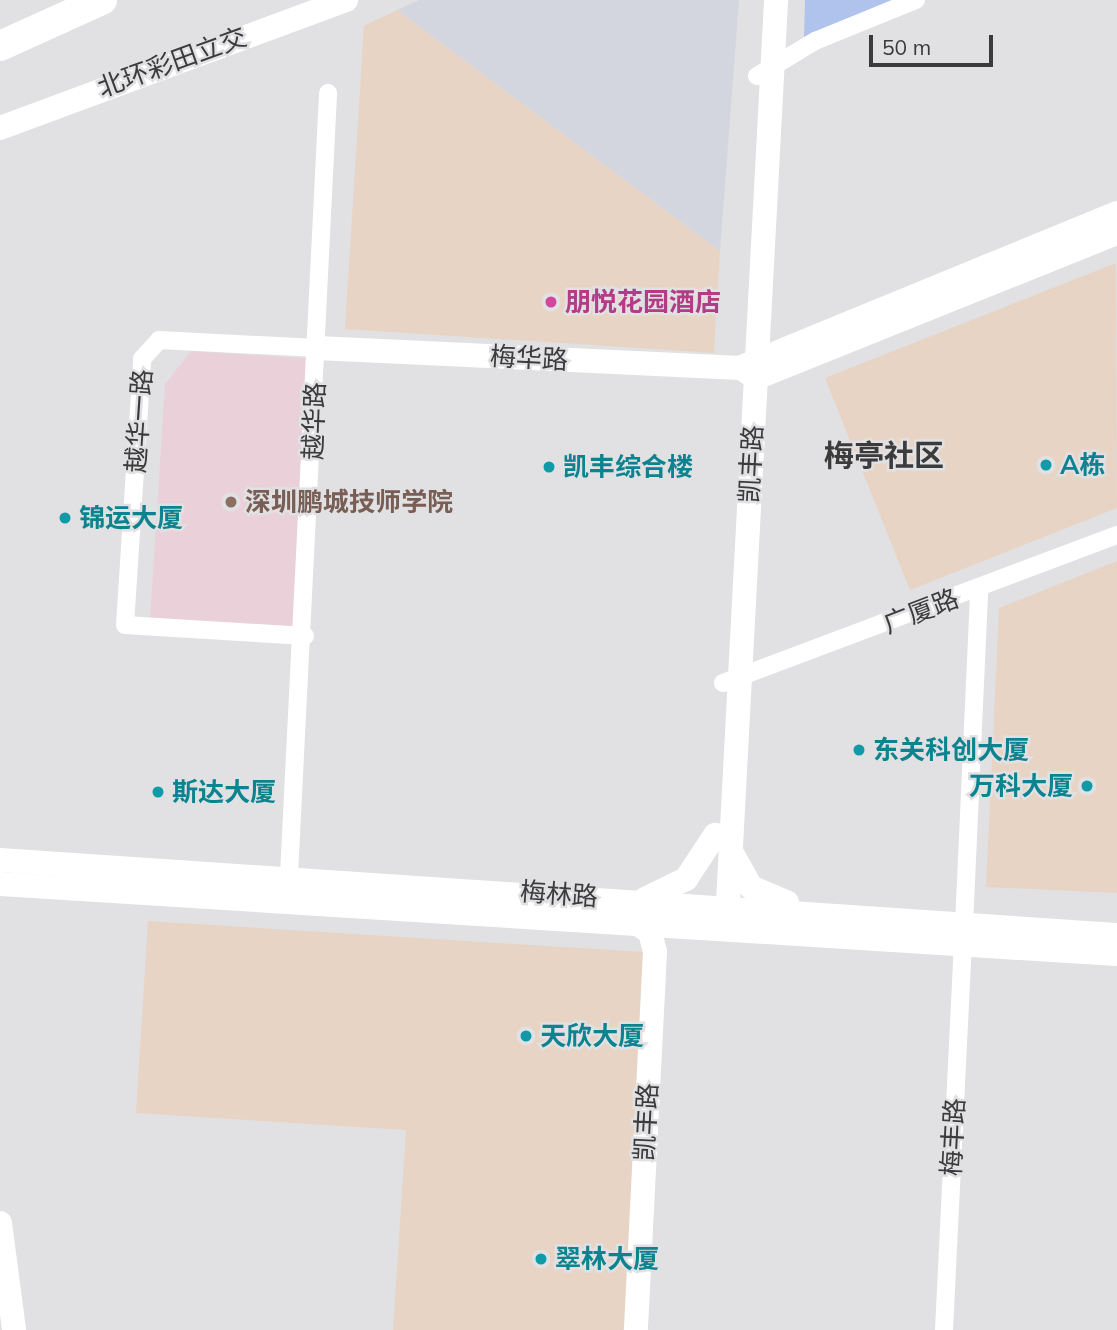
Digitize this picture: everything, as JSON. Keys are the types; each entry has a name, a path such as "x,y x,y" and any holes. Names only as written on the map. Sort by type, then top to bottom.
{"highway":[{"path":"0,46 102,0"}],"main road":[{"name":"北环彩田立交","path":"0,128 346,0"},
{"name":"凯丰路","path":"719,916 751,368 765,71 762,0"},
{"name":"凯丰路","path":"765,71 776,0"},
{"name":"梅华路","path":"751,368 1117,213"},
{"name":"梅华路","path":"317,348 751,368 1117,233"},
{"path":"0,841 119,866"},
{"path":"638,911 686,878 723,842 751,887 836,912"},
{"name":"梅林路","path":"0,860 289,875 638,911"},
{"name":"梅林路","path":"10,884 638,911 963,934 1117,935"},
{"name":"凯丰路","path":"636,1330 655,953 650,932 638,911"},
{"name":"梅林路","path":"719,916 836,912 963,934 1117,954"},
{"path":"0,1223 14,1330"}],"street":[{"path":"765,71 815,41 916,0"},
{"name":"越华路","path":"289,875 305,636 328,93"},
{"name":"越华一路","path":"305,636 125,625 142,359 159,340 317,348"},
{"name":"广厦路","path":"732,680 1117,535"},
{"name":"梅丰路","path":"944,1330 979,589"}],"shaded area":[{"path":"419,0 739,0 720,251 397,10"},
{"path":"805,0 892,0 804,37"},
{"path":"397,10 720,251 714,353 345,329 364,26"},
{"path":"1116,263 1117,508 910,590 825,378"},
{"name":"深圳鹏城技师学院","path":"191,351 315,359 297,630 150,620 165,384"},
{"name":"万科大厦","path":"1117,561 1117,893 986,887 999,608"},
{"path":"148,921 643,952 625,1330 393,1330 406,1130 136,1113"}],"place":[{"name":"朋悦花园酒店","path":"551,302"},
{"name":"A栋","path":"1046,465"},
{"name":"凯丰综合楼","path":"549,467"},
{"name":"深圳鹏城技师学院","path":"231,502"},
{"name":"锦运大厦","path":"65,518"},
{"name":"东关科创大厦","path":"859,750"},
{"name":"万科大厦","path":"1087,786"},
{"name":"斯达大厦","path":"158,792"},
{"name":"天欣大厦","path":"526,1036"},
{"name":"翠林大厦","path":"541,1259"}],"district":[{"name":"梅亭社区","path":"884,455"}]}
